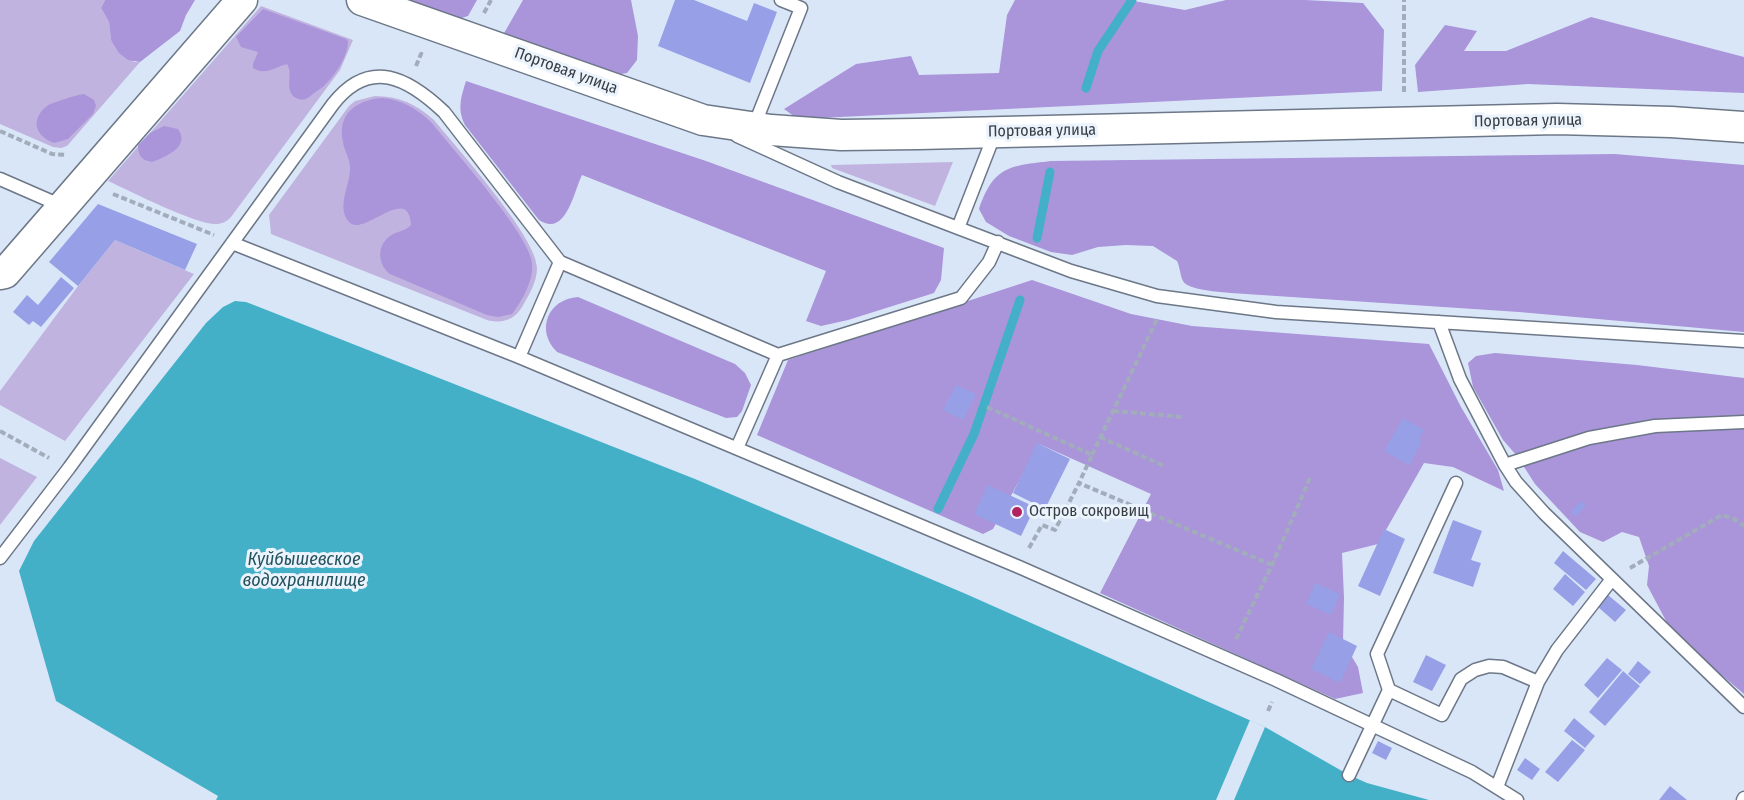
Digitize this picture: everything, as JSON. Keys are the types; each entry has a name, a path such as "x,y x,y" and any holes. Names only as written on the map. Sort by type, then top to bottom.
{"street":[{"path":"0,274 5,273 243,0"},
{"name":"Портовая улица","path":"362,0 703,120 754,128 842,135 1557,119 1671,122 1744,128"}],"lane":[{"path":"754,128 801,8 781,0"},
{"path":"0,558 69,468 342,93 365,79 392,78 409,83 425,94 444,112 560,262 778,355 961,298 989,262 998,242"},
{"path":"703,120 838,182 1071,272 1157,296 1276,312 1744,341"},
{"path":"958,228 995,133"},
{"path":"0,179 64,206"},
{"path":"232,243 519,357 1019,567 1227,659 1472,772 1517,800"},
{"path":"519,357 560,262"},
{"path":"1439,322 1460,379 1516,482 1544,513 1744,707"},
{"path":"738,448 778,355"},
{"path":"1505,465 1589,438 1655,426 1744,422"},
{"path":"1349,775 1389,690 1377,654 1456,483"},
{"path":"1497,787 1538,682 1557,650 1612,579"},
{"path":"1389,690 1442,715 1461,679 1475,670 1489,666 1503,667 1538,682"}],"path":[{"path":"1403,123 1406,36 1404,0"},
{"path":"0,131 52,154 61,156 69,154"},
{"path":"84,182 232,243"},
{"path":"1019,567 1042,525 1055,530 1151,332"},
{"path":"987,407 1092,455"},
{"path":"1113,411 1183,417"},
{"path":"0,432 69,468"},
{"path":"1100,437 1164,466"},
{"path":"1227,659 1272,566 1310,478"},
{"path":"1079,483 1272,566"},
{"path":"1612,579 1722,515 1744,526"},
{"path":"1268,711 1273,700"}],"shaded area":[{"path":"0,0 105,0 101,8 109,22 111,40 134,62 140,62 67,146 53,147 0,124"},
{"path":"105,0 195,0 180,31 140,62 128,60 119,53 111,40 109,22 101,8"},
{"path":"401,0 477,0 468,16 455,20"},
{"path":"523,0 631,0 638,36 637,60 627,73 608,76 503,35"},
{"path":"1015,0 1128,0 1185,10 1226,0 1363,3 1384,30 1382,91 798,119 784,109 856,64 911,56 919,75 999,73 1007,15"},
{"path":"261,6 353,40 340,70 231,217 218,224 195,220 108,181"},
{"path":"263,9 348,41 346,53 336,71 324,86 304,100 296,98 290,91 290,72 287,64 266,71 253,68 258,52 241,47 236,37"},
{"path":"1591,17 1744,57 1744,93 1528,84 1418,92 1415,65 1445,25 1477,31 1464,51 1506,51"},
{"path":"466,81 706,161 944,248 941,280 934,293 848,320 821,326 806,321 826,271 582,175 568,210 556,223 548,224 539,220 465,125 460,108"},
{"path":"84,94 94,100 96,106 93,114 68,139 54,143 42,136 37,127 38,116 47,106"},
{"path":"375,96 407,102 434,120 494,192 524,236 533,254 537,273 527,298 519,311 511,318 503,321 487,320 271,234 269,215 349,106 355,101"},
{"path":"382,98 409,106 432,123 518,233 528,250 532,270 527,290 512,314 498,317 487,315 390,274 383,266 380,255 385,240 411,225 408,213 402,209 394,209 356,225 349,222 345,216 344,203 350,166 343,142 343,124 350,110 357,105"},
{"path":"164,126 178,129 181,135 179,146 157,160 152,162 145,160 140,154 138,145 150,133"},
{"path":"1615,154 1744,165 1744,332 1519,312 1204,290 1186,284 1182,279 1177,261 1153,246 1098,247 1072,255 1051,252 1009,236 986,222 979,209 997,176 1014,167 1051,161"},
{"path":"953,162 935,206 832,168 831,165"},
{"path":"115,240 194,274 65,441 0,405 0,391"},
{"path":"1032,280 1131,314 1192,326 1429,344 1461,407 1498,470 1504,491 1453,467 1424,463 1378,544 1342,553 1343,642 1358,667 1363,693 1335,699 1100,593 1151,494 1039,444 993,529 983,534 757,435 788,360"},
{"path":"578,297 735,364 745,373 751,385 742,411 737,417 726,418 557,352 547,334 548,317 559,303"},
{"path":"1495,353 1637,365 1744,378 1744,694 1673,634 1647,585 1649,566 1639,537 1622,532 1603,542 1580,532 1535,484 1517,456 1503,440 1473,387 1468,363 1476,356"},
{"path":"0,458 37,477 0,525"}],"water":[{"name":"Куйбышевское водохранилище","path":"235,301 259,307 695,479 966,594 1265,727 1367,783 1429,800 216,800 218,796 56,701 19,571 34,541 206,323 223,307"}],"pier":[{"path":"1250,720 1265,727 1234,800 1216,800"}],"building":[{"path":"675,0 694,0 747,21 754,3 777,12 750,83 658,46"},
{"path":"98,204 197,244 185,270 115,240 78,286 49,262"},
{"path":"61,277 74,288 41,327 33,321 29,325 13,312 27,295 38,305"},
{"path":"956,385 976,394 963,420 943,410"},
{"path":"1403,418 1424,430 1419,440 1422,442 1409,465 1384,451"},
{"path":"1037,443 1070,459 1045,509 1013,493"},
{"path":"988,485 1035,507 1021,536 974,514"},
{"path":"1581,501 1586,506 1575,517 1571,511"},
{"path":"1453,520 1482,531 1471,560 1481,563 1473,587 1433,573"},
{"path":"1384,529 1405,539 1380,596 1358,586"},
{"path":"1563,551 1596,579 1586,590 1554,563"},
{"path":"1565,574 1585,592 1573,606 1553,589"},
{"path":"1315,583 1340,594 1331,615 1306,604"},
{"path":"1608,595 1626,610 1615,622 1598,607"},
{"path":"1329,632 1357,646 1340,683 1311,669"},
{"path":"1426,655 1446,665 1432,691 1413,682"},
{"path":"1607,658 1622,670 1598,698 1584,685"},
{"path":"1638,661 1651,672 1640,684 1628,674"},
{"path":"1623,671 1640,686 1605,726 1589,712"},
{"path":"1574,718 1595,736 1585,748 1564,731"},
{"path":"1572,740 1585,750 1558,782 1545,772"},
{"path":"1378,741 1392,748 1386,760 1372,753"},
{"path":"1525,758 1540,769 1532,780 1517,770"},
{"path":"1670,786 1687,800 1659,800"}],"waterway":[{"path":"1086,88 1098,51 1132,0"},
{"path":"1037,238 1050,172"},
{"path":"938,509 974,434 1020,300"}],"place":[{"name":"Остров сокровищ","path":"1017,512"}]}
